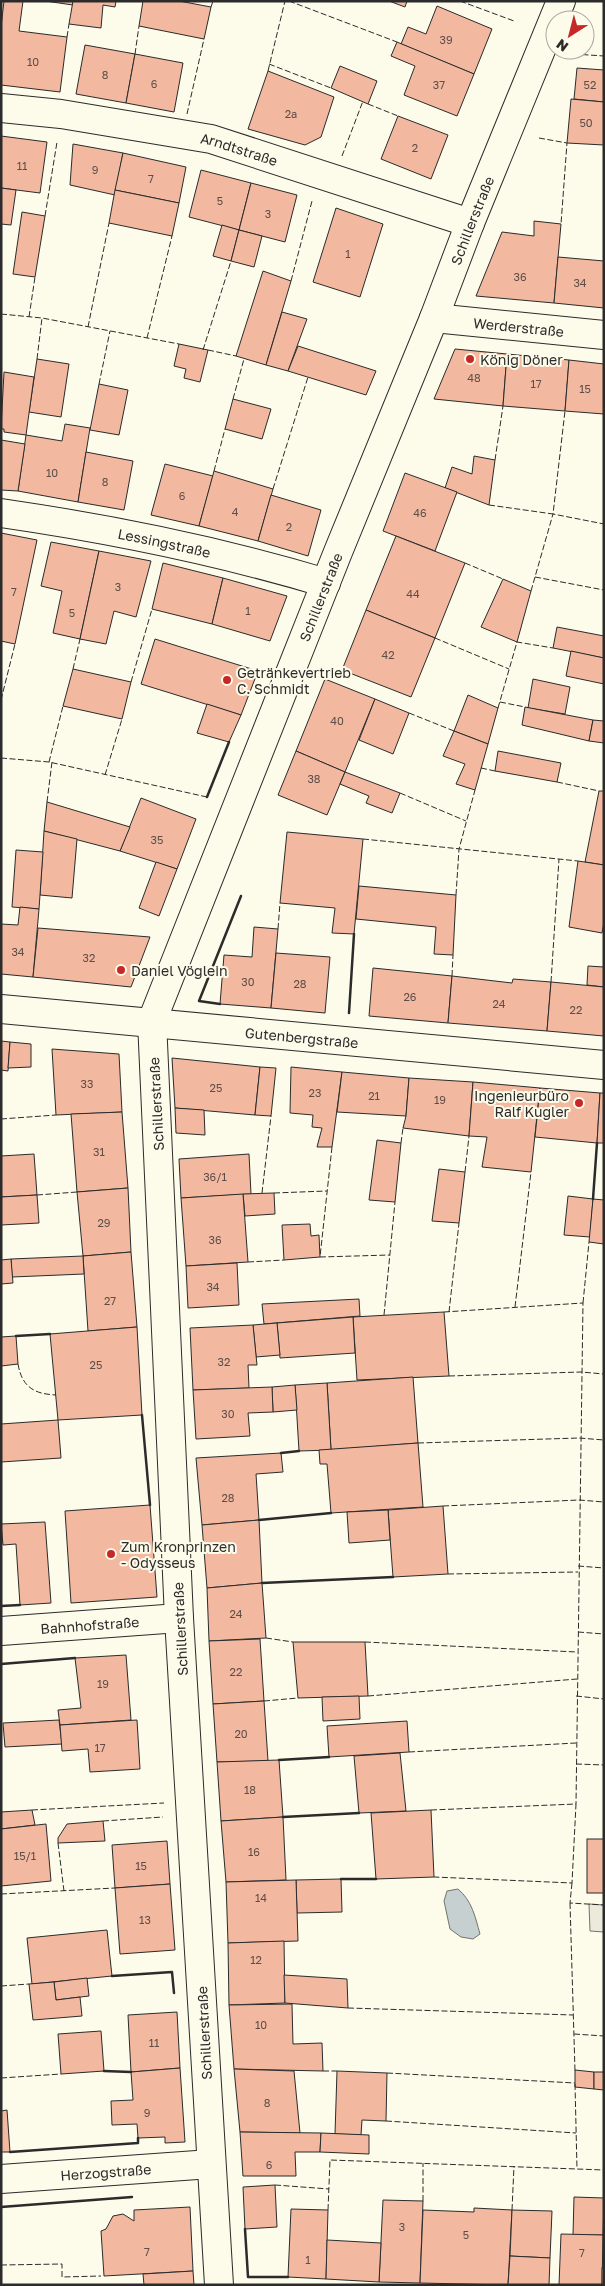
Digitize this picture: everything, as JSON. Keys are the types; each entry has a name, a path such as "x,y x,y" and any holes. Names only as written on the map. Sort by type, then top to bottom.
{"street":[{"name":"Schillerstraße","path":"219,2285 179,1618 152,1021 434,318 470,223 562,1"},
{"name":"Arndtstraße","path":"1,108 61,114 211,139 470,223"},
{"name":"Werderstraße","path":"434,318 604,335"},
{"name":"Lessingstraße","path":"1,513 155,539 277,568 326,584"},
{"name":"Gutenbergstraße","path":"1,1009 152,1021 604,1065"},
{"name":"Bahnhofstraße","path":"1,1631 179,1618"},
{"name":"Herzogstraße","path":"1,2179 211,2164"}],"shaded area":[{"path":"458,1889 470,1904 480,1934 473,1939 461,1937 450,1929 444,1901 447,1891"},
{"path":"589,1904 604,1905 604,1932 590,1931"}],"building":[{"path":"4,1 23,1 19,31 67,37 60,92 1,85 1,27"},
{"path":"45,1 73,1 73,5"},
{"path":"73,1 116,1 115,7 103,5 101,28 69,24"},
{"path":"143,1 179,1 211,7 204,39 139,26"},
{"path":"389,1 407,1 405,7"},
{"path":"437,6 492,29 474,74 401,44 408,27 426,34"},
{"path":"397,42 474,74 457,116 404,95 415,66 391,56"},
{"path":"85,45 135,54 126,103 76,94"},
{"path":"135,54 183,63 174,112 126,103"},
{"path":"340,66 377,81 368,104 331,88"},
{"path":"577,68 604,70 604,102 574,99"},
{"path":"268,71 334,97 321,137 305,145 248,129"},
{"path":"571,99 604,102 604,145 567,143"},
{"path":"398,116 448,135 431,179 381,159"},
{"path":"1,136 47,142 40,193 1,188"},
{"path":"73,144 123,153 115,195 70,185"},
{"path":"123,153 186,167 179,203 115,190"},
{"path":"201,170 251,183 239,230 189,217"},
{"path":"251,183 297,195 285,242 239,230"},
{"path":"1,188 16,190 11,225 1,224"},
{"path":"115,190 179,203 172,236 109,223"},
{"path":"336,208 383,224 360,297 313,282"},
{"path":"22,212 45,216 35,277 13,274"},
{"path":"534,221 561,224 554,303 476,296 502,232 534,236"},
{"path":"222,225 239,230 231,261 213,256"},
{"path":"239,230 262,236 254,267 231,261"},
{"path":"558,257 604,261 604,308 554,303"},
{"path":"263,271 291,281 266,365 236,356"},
{"path":"282,312 307,319 288,371 266,365"},
{"path":"179,344 208,350 200,382 184,378 186,369 174,366"},
{"path":"298,346 376,371 366,395 288,371"},
{"path":"455,349 507,354 503,406 434,399"},
{"path":"507,354 569,360 565,411 503,406"},
{"path":"37,359 69,364 61,417 29,412"},
{"path":"569,360 604,364 604,414 565,411"},
{"path":"4,372 34,377 26,435 4,432 4,429 1,429"},
{"path":"99,384 128,390 119,435 90,430"},
{"path":"233,399 271,409 262,439 225,429"},
{"path":"65,424 90,428 78,502 18,491 26,435 62,441"},
{"path":"1,440 25,444 18,491 1,490"},
{"path":"86,452 133,461 124,510 78,502"},
{"path":"474,456 495,460 489,505 445,488 452,467 472,474"},
{"path":"165,464 213,476 199,526 151,515"},
{"path":"214,471 273,489 258,541 199,526"},
{"path":"405,473 457,492 435,551 383,531"},
{"path":"271,495 321,510 308,556 258,541"},
{"path":"1,533 37,540 15,644 1,641"},
{"path":"396,536 465,563 435,638 366,610"},
{"path":"51,542 99,551 80,639 53,633 62,591 41,586"},
{"path":"99,551 151,561 136,617 114,611 106,644 80,639"},
{"path":"163,563 223,578 212,624 152,609"},
{"path":"223,578 287,596 270,641 212,624"},
{"path":"503,579 531,591 517,642 481,627"},
{"path":"366,610 435,638 411,697 342,670"},
{"path":"557,627 604,636 604,658 553,648"},
{"path":"155,639 258,671 241,715 141,684"},
{"path":"571,651 604,658 604,684 566,676"},
{"path":"73,669 131,682 122,719 63,706"},
{"path":"325,679 375,699 345,772 296,751"},
{"path":"533,679 570,687 565,714 528,708"},
{"path":"468,695 498,708 488,744 454,731"},
{"path":"375,699 409,713 393,754 359,740"},
{"path":"207,704 241,715 229,742 197,733"},
{"path":"525,707 593,720 589,741 522,725"},
{"path":"593,720 604,721 604,743 589,741"},
{"path":"454,731 488,744 475,790 456,784 465,764 443,756"},
{"path":"296,751 345,772 327,815 278,795"},
{"path":"498,751 561,763 557,782 495,771"},
{"path":"345,772 400,793 392,813 366,803 369,796 340,784"},
{"path":"599,791 604,791 604,865 585,862"},
{"path":"141,798 196,819 177,869 120,851"},
{"path":"47,802 130,827 120,851 44,831"},
{"path":"44,831 77,839 72,898 40,895"},
{"path":"287,832 363,839 354,934 332,933 335,908 280,903"},
{"path":"16,850 43,852 39,909 12,907"},
{"path":"578,861 604,865 604,922 602,933 569,927"},
{"path":"156,862 177,869 159,916 139,908"},
{"path":"359,886 456,895 453,955 434,954 436,927 356,919"},
{"path":"20,907 39,909 33,977 1,974 1,924 18,925"},
{"path":"254,927 278,929 271,1008 220,1004 224,955 252,957"},
{"path":"38,928 150,937 131,987 33,977"},
{"path":"276,953 330,957 325,1013 271,1008"},
{"path":"588,966 604,967 604,987 587,985"},
{"path":"373,968 452,976 448,1023 369,1016"},
{"path":"452,976 512,983 513,979 551,982 547,1031 448,1023"},
{"path":"551,982 604,987 604,1036 547,1031"},
{"path":"1,1041 10,1042 8,1071 1,1070"},
{"path":"10,1042 31,1044 31,1067 8,1068"},
{"path":"52,1049 119,1054 122,1112 56,1115"},
{"path":"172,1058 260,1067 255,1115 175,1108"},
{"path":"260,1067 276,1068 271,1116 255,1115"},
{"path":"291,1067 342,1072 332,1147 317,1147 322,1128 312,1127 313,1115 290,1113"},
{"path":"342,1072 409,1078 406,1116 337,1112"},
{"path":"409,1078 473,1082 469,1136 403,1128 406,1116"},
{"path":"473,1082 540,1088 531,1172 482,1167 487,1137 469,1136"},
{"path":"540,1088 600,1093 597,1143 535,1137"},
{"path":"600,1093 604,1093 604,1143 597,1143"},
{"path":"175,1108 204,1110 205,1135 176,1133"},
{"path":"122,1112 128,1188 77,1192 71,1114"},
{"path":"377,1140 401,1143 395,1202 369,1200"},
{"path":"34,1154 37,1195 1,1197 1,1156"},
{"path":"249,1154 251,1194 181,1198 179,1159"},
{"path":"439,1169 465,1172 459,1223 432,1221"},
{"path":"128,1188 131,1252 83,1256 77,1192"},
{"path":"274,1193 275,1214 245,1216 243,1194"},
{"path":"243,1194 248,1262 186,1266 181,1198"},
{"path":"37,1195 39,1223 1,1225 1,1197"},
{"path":"568,1196 593,1199 590,1237 564,1235"},
{"path":"593,1199 604,1200 604,1244 589,1242"},
{"path":"310,1224 311,1236 319,1235 320,1257 284,1260 282,1225"},
{"path":"131,1252 137,1327 88,1331 83,1256"},
{"path":"83,1256 84,1274 12,1277 11,1259"},
{"path":"11,1259 13,1283 1,1284 1,1260"},
{"path":"237,1263 239,1305 188,1308 186,1266"},
{"path":"359,1299 360,1316 264,1324 262,1304"},
{"path":"444,1312 449,1376 357,1380 353,1317"},
{"path":"353,1317 355,1353 280,1358 277,1323"},
{"path":"277,1323 280,1355 256,1357 253,1325"},
{"path":"253,1325 257,1365 248,1365 249,1388 193,1390 190,1328"},
{"path":"137,1327 142,1415 58,1420 50,1334"},
{"path":"16,1336 18,1364 1,1366 1,1337"},
{"path":"413,1377 418,1443 331,1450 327,1383"},
{"path":"327,1383 331,1450 299,1451 295,1385"},
{"path":"295,1385 297,1410 273,1412 272,1387"},
{"path":"272,1387 273,1412 248,1413 250,1436 196,1439 193,1390"},
{"path":"58,1420 61,1458 1,1462 1,1424"},
{"path":"418,1443 423,1507 331,1513 327,1464 320,1464 319,1450"},
{"path":"281,1453 283,1472 256,1474 259,1520 202,1525 196,1458"},
{"name":"Zum Kronprinzen - Odysseus","path":"150,1505 157,1597 71,1603 65,1511"},
{"path":"443,1506 448,1574 393,1577 388,1510"},
{"path":"388,1510 390,1540 349,1543 347,1512"},
{"path":"259,1520 262,1583 207,1588 202,1525"},
{"path":"45,1522 51,1603 20,1605 16,1544 3,1545 1,1524"},
{"path":"262,1583 266,1638 209,1641 207,1588"},
{"path":"260,1639 264,1701 213,1704 209,1641"},
{"path":"293,1642 365,1642 368,1696 298,1698"},
{"path":"126,1655 131,1720 60,1725 58,1710 81,1708 75,1658"},
{"path":"359,1696 360,1719 323,1721 322,1697"},
{"path":"264,1701 268,1761 217,1762 213,1704"},
{"path":"59,1720 62,1744 5,1747 3,1723"},
{"path":"137,1720 140,1769 90,1772 88,1749 62,1751 60,1725"},
{"path":"407,1721 409,1752 329,1757 327,1726"},
{"path":"400,1753 406,1811 359,1813 354,1756"},
{"path":"279,1760 283,1817 221,1821 217,1762"},
{"path":"32,1810 35,1825 1,1829 1,1812"},
{"path":"431,1810 434,1877 376,1879 371,1813"},
{"path":"283,1817 286,1880 226,1882 221,1821"},
{"path":"103,1821 105,1841 58,1843 58,1838 67,1824"},
{"path":"46,1824 51,1881 1,1886 1,1829"},
{"path":"587,1839 604,1839 604,1893 587,1893"},
{"path":"167,1841 170,1884 115,1888 112,1845"},
{"path":"341,1879 342,1912 297,1913 296,1880"},
{"path":"296,1880 298,1941 228,1943 226,1882"},
{"path":"170,1884 175,1950 120,1954 115,1888"},
{"path":"107,1930 112,1976 32,1984 27,1938"},
{"path":"284,1941 285,2003 229,2005 228,1943"},
{"path":"284,1975 347,1979 348,2008 285,2003"},
{"path":"87,1978 89,1996 56,2000 54,1982"},
{"path":"54,1982 56,2000 80,1997 82,2016 33,2020 29,1984"},
{"path":"292,2004 293,2044 322,2043 323,2071 234,2069 229,2005"},
{"path":"177,2012 180,2068 131,2072 128,2015"},
{"path":"101,2031 104,2071 61,2074 58,2034"},
{"path":"180,2068 185,2142 165,2143 165,2137 138,2138 137,2124 112,2125 111,2101 133,2100 131,2072"},
{"path":"234,2069 294,2071 300,2133 240,2132"},
{"path":"575,2070 594,2072 594,2089 575,2087"},
{"path":"337,2071 387,2073 386,2121 362,2120 361,2135 335,2134"},
{"path":"594,2072 604,2072 604,2090 594,2089"},
{"path":"7,2110 10,2152 1,2152 1,2111"},
{"path":"240,2132 321,2133 320,2152 295,2152 296,2176 243,2176"},
{"path":"321,2133 369,2135 369,2154 320,2152"},
{"path":"275,2185 277,2227 245,2229 243,2187"},
{"path":"574,2197 604,2198 603,2235 573,2235"},
{"path":"383,2200 423,2201 420,2283 379,2282"},
{"path":"190,2207 193,2271 104,2276 101,2231 106,2229 113,2216 123,2214 134,2221 134,2210"},
{"path":"474,2208 512,2210 508,2285 420,2283 423,2210 474,2212"},
{"path":"291,2209 328,2210 326,2279 288,2277"},
{"path":"512,2210 552,2211 550,2258 510,2256"},
{"path":"561,2234 603,2235 602,2285 559,2285"},
{"path":"327,2240 381,2243 379,2282 326,2279"},
{"path":"510,2256 550,2258 549,2285 508,2285"},
{"path":"602,2268 604,2268 604,2285 602,2285"},
{"path":"193,2271 194,2285 144,2285 143,2274"}],"fence":[{"path":"211,7 213,1"},
{"path":"268,71 285,1"},
{"path":"289,1 397,42"},
{"path":"460,1 514,21"},
{"path":"67,37 69,24"},
{"path":"135,54 139,26"},
{"path":"187,114 204,39"},
{"path":"595,55 604,56"},
{"path":"269,64 331,88"},
{"path":"342,156 363,101"},
{"path":"368,104 398,116"},
{"path":"539,138 567,143 561,224"},
{"path":"45,216 57,142"},
{"path":"291,281 312,201"},
{"path":"88,327 109,223"},
{"path":"147,338 172,236"},
{"path":"203,350 231,261"},
{"path":"29,317 35,277"},
{"path":"1,314 42,318 179,344"},
{"path":"37,359 42,318"},
{"path":"99,384 110,331"},
{"path":"208,350 236,356"},
{"path":"233,399 244,359"},
{"path":"273,489 308,377"},
{"path":"495,460 503,406"},
{"path":"489,505 553,514 565,411"},
{"path":"214,471 225,429"},
{"path":"531,591 553,514 604,524"},
{"path":"465,563 503,579"},
{"path":"535,577 604,590"},
{"path":"131,682 152,609"},
{"path":"435,638 509,669"},
{"path":"73,669 80,639"},
{"path":"498,708 517,642 553,648"},
{"path":"1,700 15,644"},
{"path":"500,702 525,707"},
{"path":"49,762 63,706"},
{"path":"409,713 454,731"},
{"path":"105,775 122,719"},
{"path":"1,758 49,762 207,797"},
{"path":"47,802 52,762"},
{"path":"481,768 495,771"},
{"path":"557,782 599,791"},
{"path":"456,895 459,849 475,790"},
{"path":"400,793 466,821"},
{"path":"363,839 578,861"},
{"path":"551,982 559,859"},
{"path":"278,929 280,903"},
{"path":"452,976 453,955"},
{"path":"1,1119 56,1115"},
{"path":"262,1193 271,1116"},
{"path":"401,1143 403,1128"},
{"path":"465,1172 469,1136"},
{"path":"332,1147 320,1257 390,1255"},
{"path":"515,1307 531,1172"},
{"path":"274,1193 327,1191"},
{"path":"37,1195 77,1192"},
{"path":"384,1315 395,1202"},
{"path":"449,1312 459,1223"},
{"path":"583,1303 589,1242"},
{"path":"248,1262 284,1260"},
{"path":"444,1312 583,1303 576,1804"},
{"path":"18,1364 20,1372 30,1388 41,1393 56,1395"},
{"path":"449,1376 581,1372 604,1374"},
{"path":"418,1443 579,1438 604,1440"},
{"path":"443,1506 579,1500 604,1502"},
{"path":"578,1566 604,1568"},
{"path":"448,1574 578,1572"},
{"path":"578,1632 604,1634"},
{"path":"266,1638 293,1642"},
{"path":"365,1642 577,1652"},
{"path":"368,1696 577,1679"},
{"path":"576,1696 604,1699"},
{"path":"264,1701 298,1698"},
{"path":"409,1752 576,1743"},
{"path":"576,1764 604,1765"},
{"path":"32,1810 164,1803"},
{"path":"431,1810 576,1804 572,1883 434,1877"},
{"path":"103,1821 163,1817"},
{"path":"58,1843 64,1891"},
{"path":"572,1883 570,1903 604,1905"},
{"path":"1,1894 115,1888"},
{"path":"570,1903 575,2071"},
{"path":"1,1986 29,1984"},
{"path":"348,2008 573,2015"},
{"path":"574,2034 604,2036"},
{"path":"323,2071 337,2071"},
{"path":"387,2073 575,2083"},
{"path":"1,2078 61,2074"},
{"path":"575,2084 577,2169"},
{"path":"386,2121 576,2133"},
{"path":"328,2210 330,2160 604,2170"},
{"path":"423,2163 423,2201"},
{"path":"512,2210 514,2166"},
{"path":"275,2185 329,2189"},
{"path":"1,2265 62,2264 62,2277 101,2276"}],"wall":[{"path":"207,797 229,742"},
{"path":"220,1004 199,1001 241,896"},
{"path":"349,1013 354,934"},
{"path":"593,1199 597,1143"},
{"path":"16,1336 50,1334"},
{"path":"142,1415 150,1505"},
{"path":"281,1453 299,1451"},
{"path":"259,1520 331,1513"},
{"path":"262,1583 393,1577"},
{"path":"1,1606 20,1605"},
{"path":"1,1664 75,1658"},
{"path":"279,1760 329,1757"},
{"path":"283,1817 359,1813"},
{"path":"341,1879 376,1879"},
{"path":"112,1976 172,1972 174,1993"},
{"path":"104,2071 131,2072"},
{"path":"10,2152 138,2143 138,2138"},
{"path":"1,2207 132,2197"},
{"path":"245,2229 248,2277 288,2277"}],"place":[{"name":"König Döner","path":"470,359"},
{"name":"Getränkevertrieb C. Schmidt","path":"227,680"},
{"name":"Daniel Vöglein","path":"121,970"},
{"name":"Ingenieurbüro Ralf Kugler","path":"579,1103"},
{"name":"Zum Kronprinzen - Odysseus","path":"111,1554"}]}
